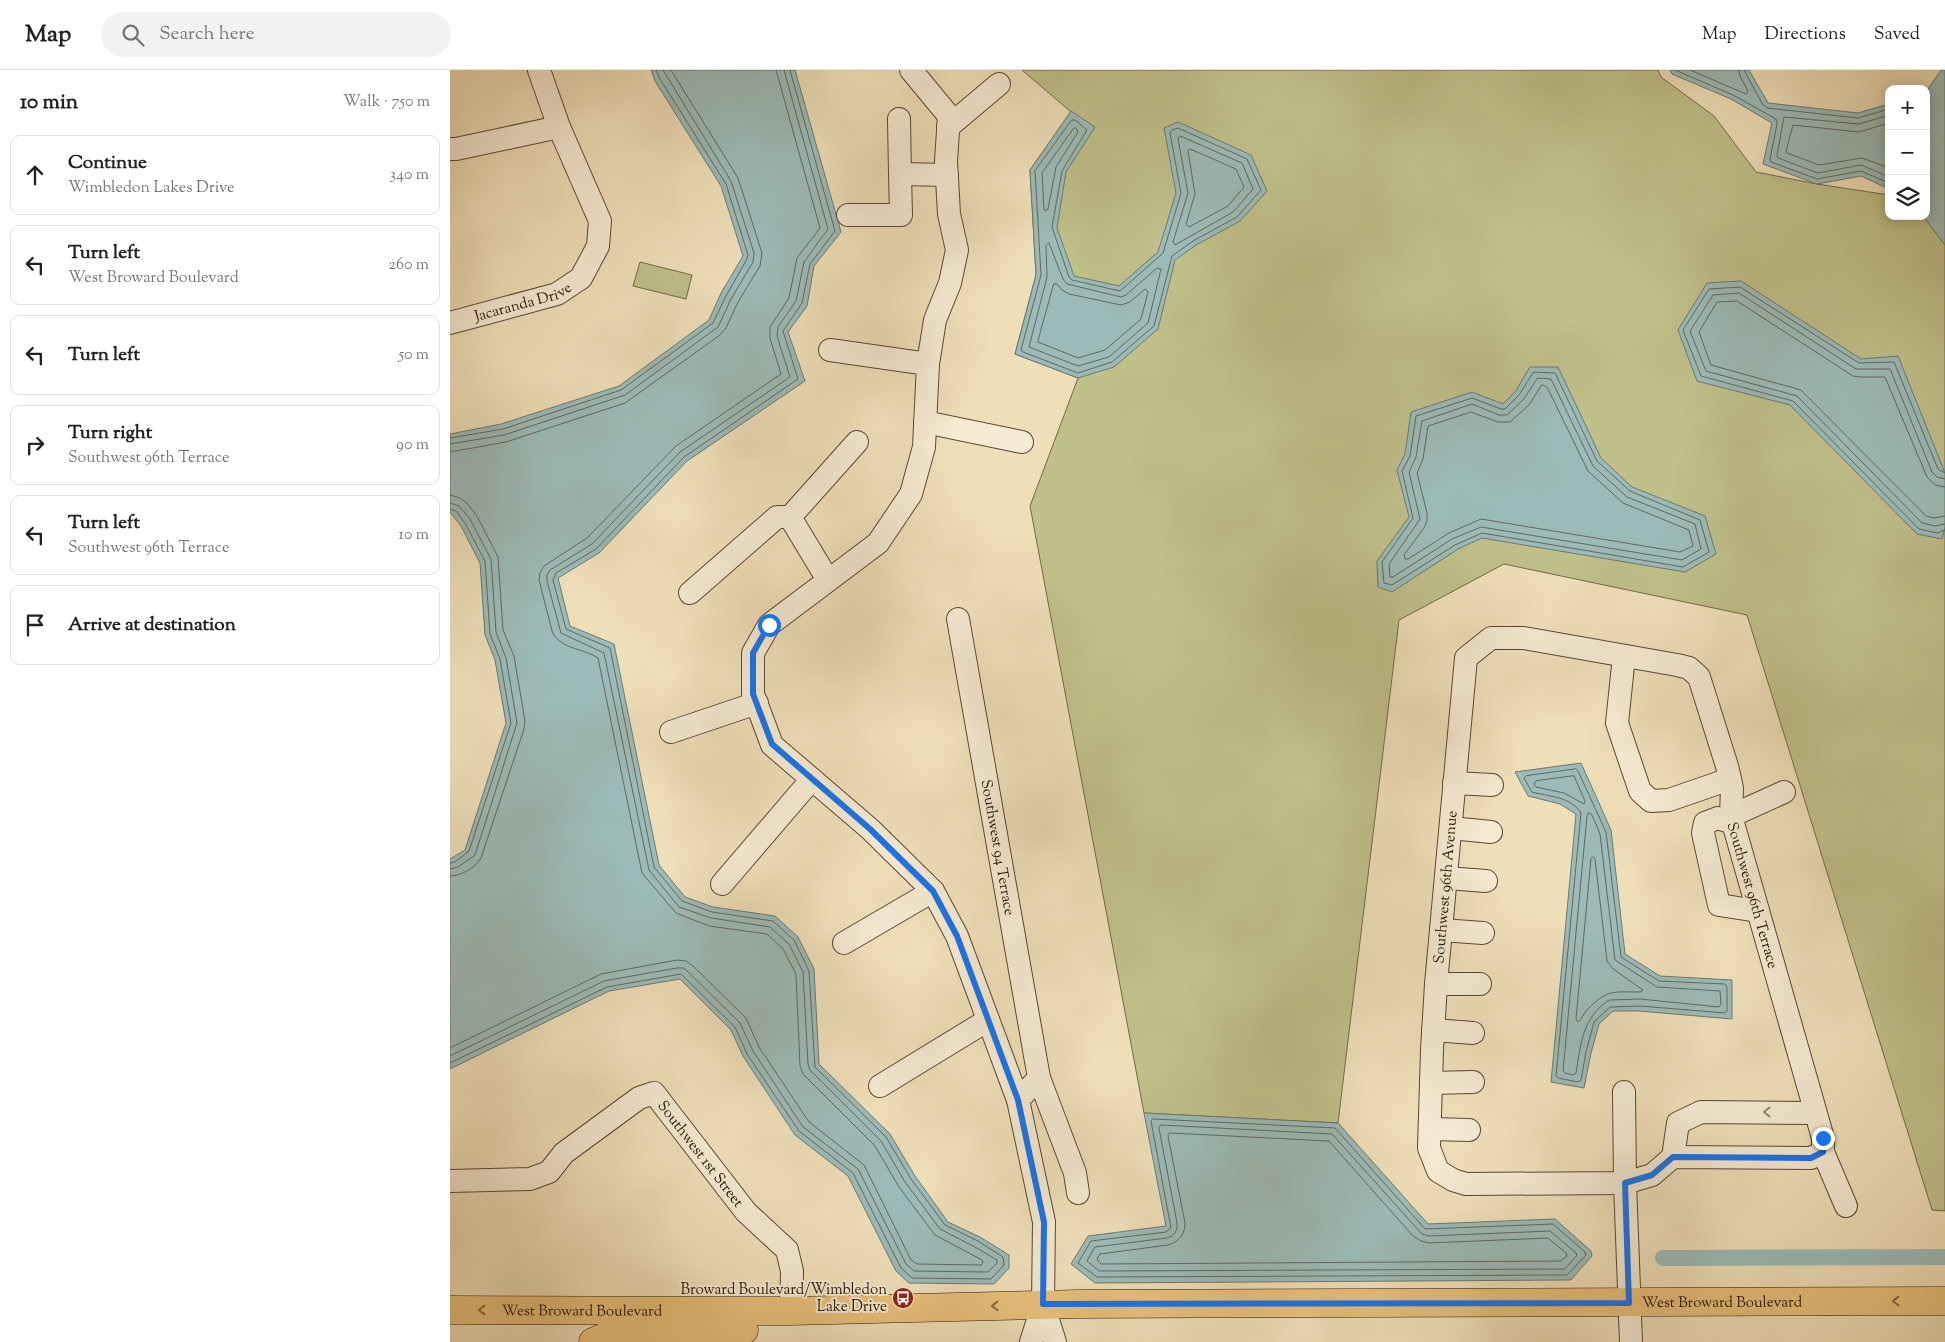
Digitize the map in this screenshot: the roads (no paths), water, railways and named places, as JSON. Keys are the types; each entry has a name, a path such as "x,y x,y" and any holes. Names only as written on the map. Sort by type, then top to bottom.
{"main road":[{"name":"West Broward Boulevard","path":"450,1310 791,1311 1043,1304 1945,1301"},
{"path":"593,1342 618,1331 772,1329 791,1311"}],"street":[{"name":"Jacaranda Drive","path":"450,322 557,294 581,278 598,246 600,221 559,127 539,70"},
{"path":"911,70 949,116 947,174 949,214 957,250 950,283 935,320 928,364 924,447 911,494 878,543 769,625 753,653 753,694 772,744 870,829 933,891 957,936 1018,1100 1044,1222 1043,1304 1031,1342"},
{"path":"948,127 999,84"},
{"path":"848,215 901,215 899,118"},
{"path":"450,148 456,149 559,127"},
{"path":"900,174 947,174"},
{"path":"830,350 928,364"},
{"path":"925,422 1022,442"},
{"path":"690,593 776,517 790,517 857,442"},
{"path":"790,517 828,580"},
{"name":"Southwest 94 Terrace","path":"958,619 1039,1078 1075,1173 1078,1193"},
{"name":"Southwest 96th Avenue","path":"1625,1183 1466,1184 1453,1180 1438,1171 1429,1148 1436,984 1466,658 1491,638 1524,638 1689,668 1699,677"},
{"path":"1624,656 1617,723 1640,792 1651,800 1669,800 1730,779"},
{"name":"Southwest 96th Terrace","path":"1699,677 1730,779 1732,788 1732,820 1823,1138 1823,1152 1846,1206"},
{"path":"671,732 756,703"},
{"path":"722,884 812,779"},
{"path":"1454,783 1492,785"},
{"path":"1758,911 1720,905 1703,833 1705,823 1718,818 1732,820 1784,792"},
{"path":"1451,828 1491,832"},
{"path":"1446,878 1486,881"},
{"path":"844,943 933,891"},
{"path":"1441,930 1482,933"},
{"path":"1436,984 1480,984"},
{"path":"880,1086 988,1020"},
{"path":"1433,1030 1473,1033"},
{"path":"1018,1100 1039,1078"},
{"path":"1431,1083 1473,1082"},
{"path":"1624,1092 1625,1183 1631,1342"},
{"name":"Southwest 1st Street","path":"450,1181 530,1179 549,1172 564,1153 639,1098 654,1093 746,1212 787,1250 792,1270 791,1311"},
{"path":"1673,1157 1678,1123 1701,1112 1815,1112"},
{"path":"1430,1129 1469,1130"},
{"path":"1625,1183 1652,1175 1673,1157 1811,1158 1823,1152"},
{"path":"1043,1304 1055,1342"}],"water":[{"path":"651,70 795,70 841,232 814,266 807,306 788,332 805,381 687,461 599,553 558,578 570,626 614,644 659,865 685,897 713,907 775,916 798,937 814,969 819,1064 890,1134 915,1176 948,1222 980,1237 1009,1255 1009,1268 994,1284 909,1283 896,1271 848,1176 795,1135 743,1056 731,1030 680,979 609,991 450,1069 450,859 465,850 506,723 495,660 485,635 480,563 461,526 450,512 450,434 501,424 619,386 709,320 721,293 743,256 721,186 655,81"},
{"path":"1670,70 1749,70 1768,103 1858,113 1885,105 1885,187 1861,176 1817,184 1763,164 1772,123 1731,99 1672,74"},
{"path":"1941,70 1945,70 1945,245 1926,220 1930,220 1930,86"},
{"path":"1071,111 1095,127 1066,172 1057,228 1074,276 1119,286 1158,252 1176,193 1164,128 1178,122 1251,155 1267,191 1240,221 1196,245 1175,260 1158,329 1114,367 1078,378 1015,354 1036,275 1030,170"},
{"path":"1741,281 1861,359 1898,356 1945,473 1945,527 1942,539 1917,534 1790,405 1697,381 1678,330 1707,283"},
{"path":"1530,367 1558,367 1601,458 1632,487 1705,516 1716,554 1685,572 1482,538 1458,549 1392,592 1378,587 1377,561 1409,517 1397,470 1405,454 1411,412 1472,392 1503,404 1515,392"},
{"path":"1581,763 1611,830 1625,954 1660,976 1732,980 1732,1019 1639,1011 1613,1011 1599,1024 1584,1088 1551,1082 1576,814 1560,804 1528,796 1515,772"},
{"path":"1144,1113 1338,1123 1428,1224 1555,1219 1591,1251 1592,1256 1571,1280 1095,1283 1071,1264 1088,1236 1166,1226"}],"waterway":[{"path":"1663,1258 1945,1257"}],"place":[{"name":"Broward Boulevard/Wimbledon Lake Drive","path":"903,1298"}]}
